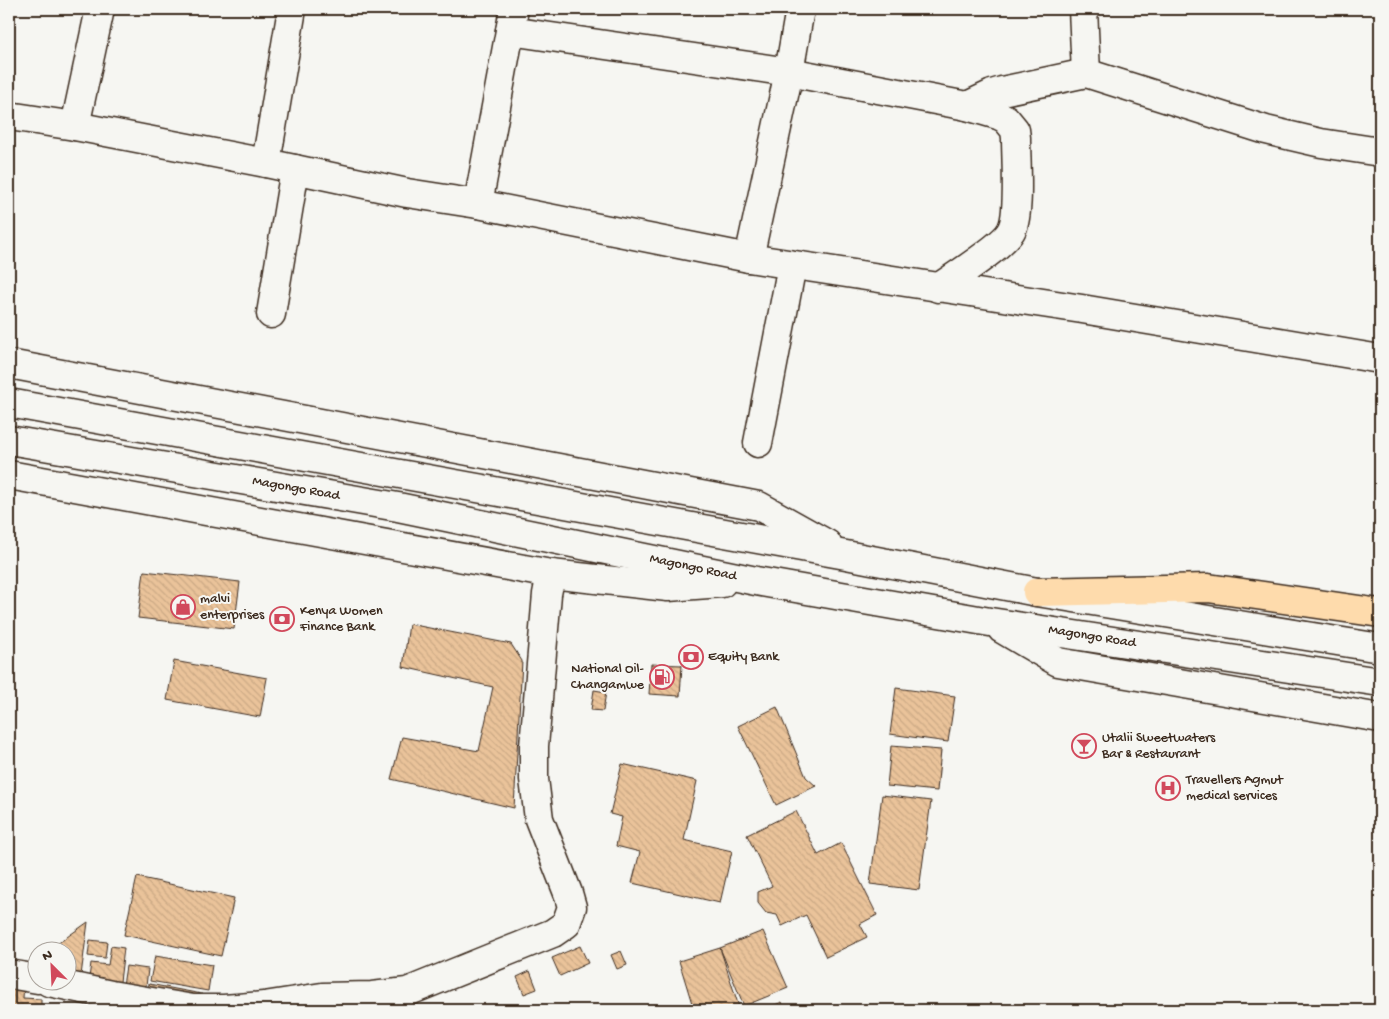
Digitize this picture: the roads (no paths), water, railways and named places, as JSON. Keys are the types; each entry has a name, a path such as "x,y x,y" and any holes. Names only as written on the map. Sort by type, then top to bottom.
{"highway":[{"path":"1037,592 1208,588 1380,613"}],"main road":[{"path":"75,126 100,9"},
{"path":"266,163 292,9"},
{"path":"749,258 800,9"},
{"path":"1083,9 1086,73"},
{"path":"478,204 512,20 967,106 998,115 1012,124 1016,130 1016,198 1012,230 996,247 938,288"},
{"path":"967,106 1002,91 1086,73 1266,130 1321,143 1380,152"},
{"path":"9,116 75,126 266,163 407,193 478,204 749,258 1380,358"},
{"path":"271,314 295,169"},
{"path":"758,443 792,265"},
{"path":"9,364 759,506 846,555"},
{"path":"9,403 846,555 1037,592 1380,648"},
{"name":"Magongo Road","path":"9,440 398,507 756,581 990,622 1380,682"},
{"path":"9,475 551,574 668,587 756,581"},
{"path":"78,988 193,1009 256,1007 322,997 392,994 407,992 429,984 553,932 566,924 572,907 568,892 539,819 534,779 534,746 546,594 551,574"},
{"path":"990,622 1058,662 1380,718"},
{"path":"9,974 28,977"}],"place":[{"name":"malvi enterprises","path":"183,607"},
{"name":"Kenya Women Finance Bank","path":"282,619"},
{"name":"Equity Bank","path":"691,657"},
{"name":"National Oil- Changamwe","path":"662,677"},
{"name":"Utalii Sweetwaters Bar & Restaurant","path":"1084,746"},
{"name":"Travellers Agmut medical services","path":"1168,788"}]}
